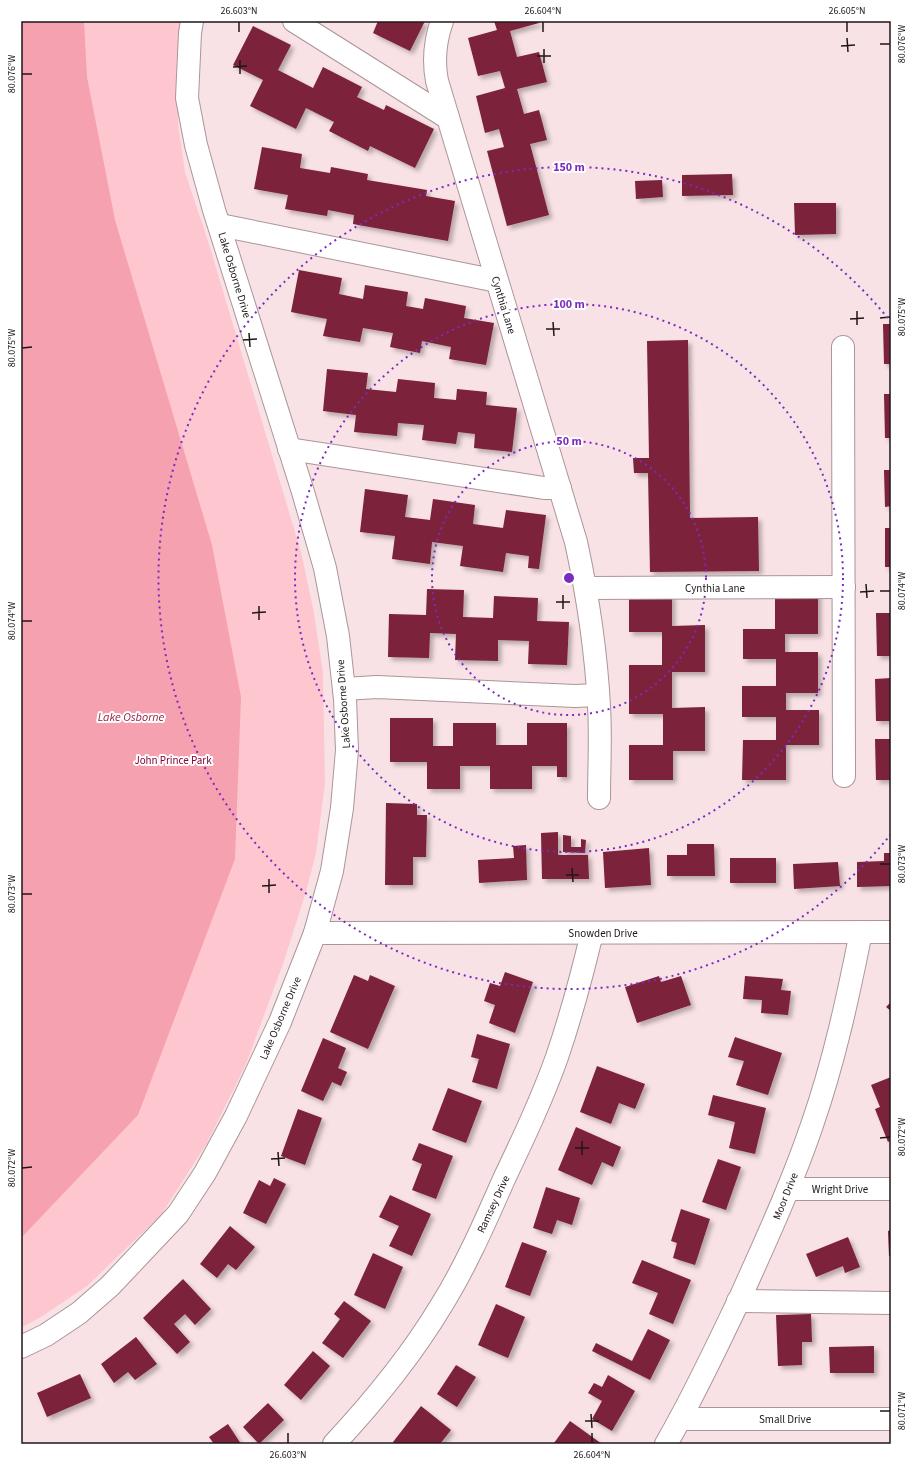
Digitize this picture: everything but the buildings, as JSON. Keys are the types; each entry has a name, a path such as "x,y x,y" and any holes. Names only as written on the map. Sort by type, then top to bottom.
{"street":[{"name":"Lake Osborne Drive","path":"21,1347 46,1335 79,1313 110,1286 178,1214 205,1173 236,1116 280,1022 315,933 332,871 342,808 347,750 344,689 338,636 325,568 196,145 188,98 190,33 192,21"},
{"path":"294,21 448,118"},
{"name":"Cynthia Lane","path":"442,21 436,43 436,81 576,542 586,588 595,647 598,695 599,798"},
{"path":"220,225 497,281"},
{"path":"843,347 844,776"},
{"path":"289,449 544,488 560,488"},
{"name":"Cynthia Lane","path":"586,588 844,587"},
{"path":"344,689 377,687 575,696 598,695"},
{"name":"Moor Drive","path":"666,1444 706,1371 788,1189 812,1125 833,1056 861,932"},
{"name":"Snowden Drive","path":"315,933 891,932"},
{"name":"Ramsey Drive","path":"334,1444 366,1410 410,1354 441,1307 475,1244 532,1118 556,1059 576,998 592,933"},
{"name":"Wright Drive","path":"788,1189 891,1189"},
{"path":"738,1301 891,1303"},
{"name":"Small Drive","path":"680,1419 891,1418"}],"green space":[{"name":"Lake Osborne","path":"21,21 180,21 178,58 178,124 185,172 208,241 301,552 314,613 323,673 325,783 316,853 306,892 283,964 246,1064 207,1143 161,1215 87,1286 41,1317 21,1328"}],"water":[{"name":"Lake Osborne","path":"21,21 84,21 87,77 115,220 212,545 241,697 235,859 138,1115 21,1238"}],"park label":[{"name":"John Prince Park","path":"173,760"}]}
